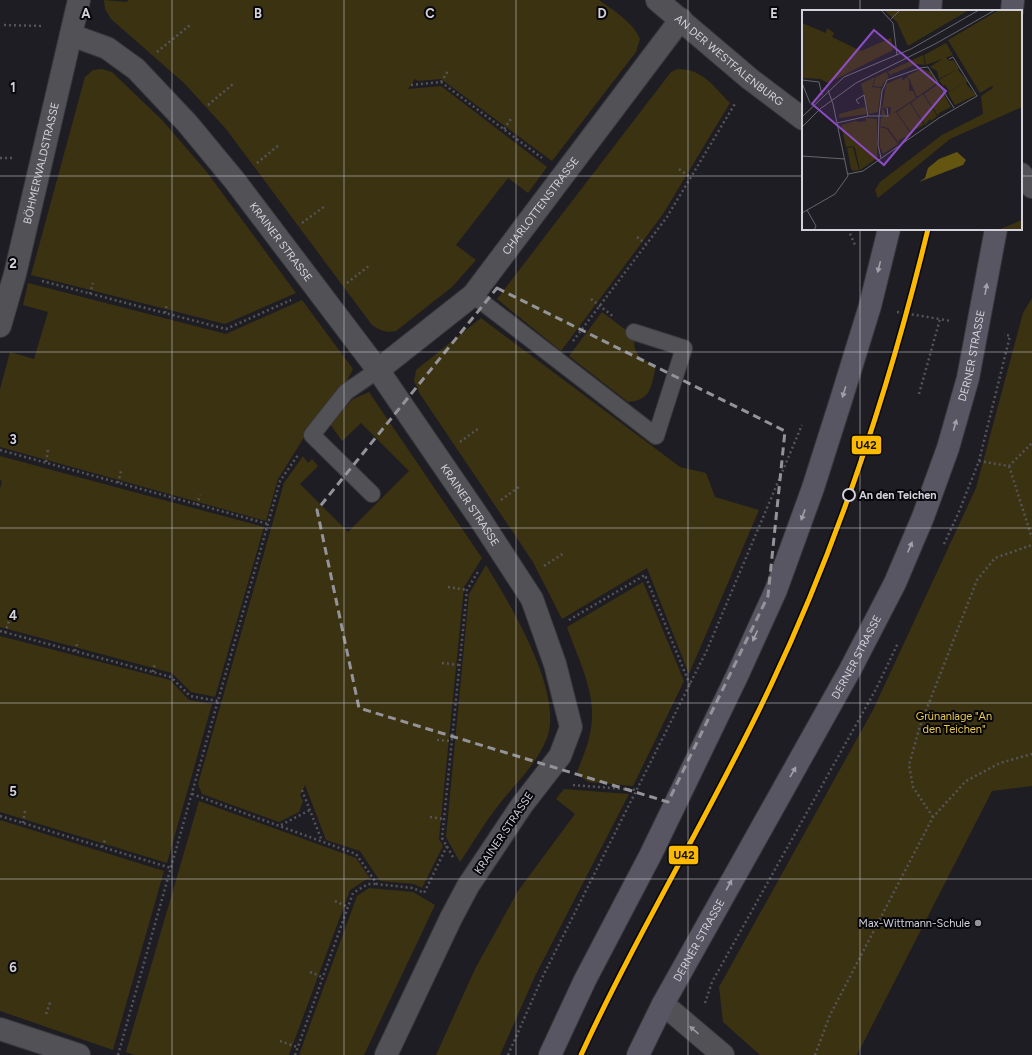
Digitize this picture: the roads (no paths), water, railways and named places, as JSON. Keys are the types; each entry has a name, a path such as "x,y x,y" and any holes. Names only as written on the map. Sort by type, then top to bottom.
{"main road":[{"path":"930,10 932,0"},
{"path":"1012,10 1013,0"},
{"path":"550,1055 585,980 652,854 737,676 776,590 813,488 842,400 870,306 888,230"},
{"name":"DERNER STRASSE","path":"638,1055 663,1004 850,670 895,583 923,517 948,448 968,378 979,327 993,230"}],"street":[{"name":"BÖHMERWALDSTRASSE","path":"0,326 15,274 79,0"},
{"name":"AN DER WESTFALENBURG","path":"657,0 750,79 802,118"},
{"name":"CHARLOTTENSTRASSE","path":"378,370 473,295 681,20"},
{"name":"KRAINER STRASSE","path":"72,31 107,48 136,69 187,123 221,164 317,289 378,370 480,519 532,599 555,664 571,726 560,756 522,805 468,886 451,918 386,1055"},
{"path":"1022,175 1032,187"},
{"path":"663,1004 723,1055"},
{"path":"0,1029 79,1055"}],"lane":[{"path":"473,295 656,436 684,348 634,332"},
{"path":"372,494 312,435 346,392 378,370"}],"place":[{"name":"An den Teichen","path":"849,495"},
{"name":"Max-Wittmann-Schule","path":"978,923"}],"park label":[{"name":"Grünanlage \"An den Teichen\"","path":"954,722"}]}
